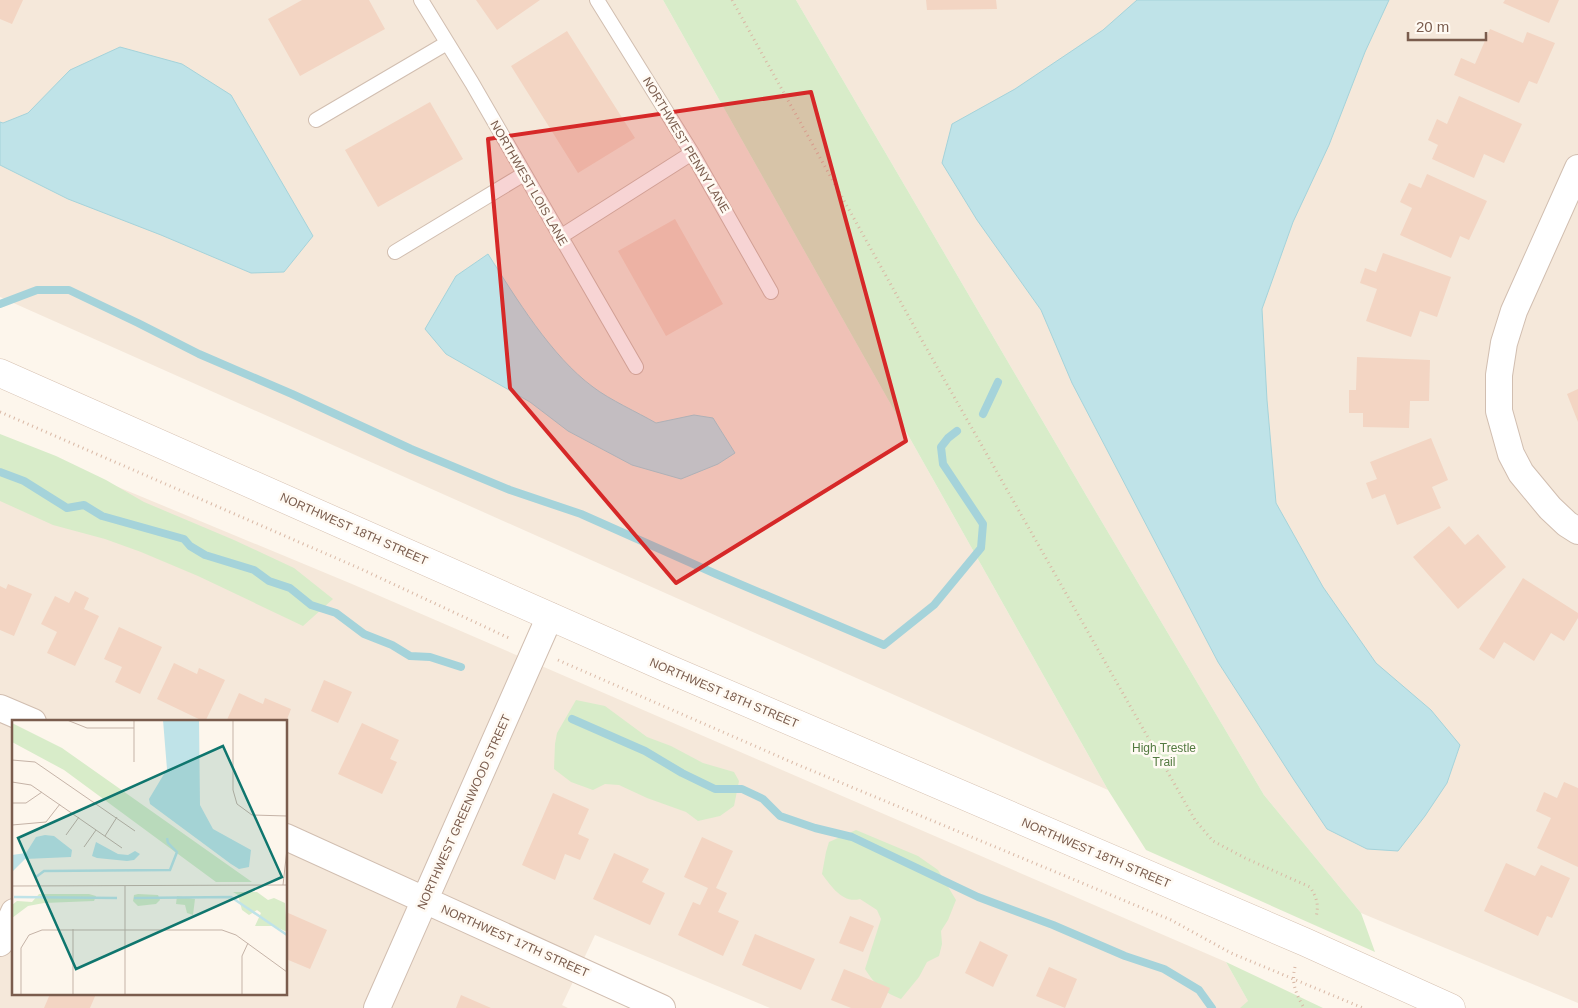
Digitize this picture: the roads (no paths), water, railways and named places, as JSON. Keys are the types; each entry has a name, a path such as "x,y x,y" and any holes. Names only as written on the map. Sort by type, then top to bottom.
{"main road":[{"name":"NORTHWEST 18TH STREET","path":"0,373 550,616 1305,942 1451,1008"}],"street":[{"path":"1578,168 1514,311 1504,343 1499,375 1500,411 1511,454 1522,473 1550,508 1566,524 1578,531"},
{"name":"NORTHWEST GREENWOOD STREET","path":"377,1008 550,616"},
{"path":"0,708 27,720"},
{"name":"NORTHWEST 17TH STREET","path":"288,838 662,1008"},
{"path":"0,943 12,916"}],"lane":[{"name":"NORTHWEST LOIS LANE","path":"421,0 636,367"},
{"name":"NORTHWEST PENNY LANE","path":"597,0 692,153 771,292"},
{"path":"316,120 447,44"},
{"path":"560,236 692,153"},
{"path":"395,252 524,174"}],"water":[{"path":"1137,0 1389,0 1365,52 1329,145 1293,222 1262,309 1267,400 1276,503 1323,587 1376,663 1431,710 1460,745 1447,783 1398,851 1367,849 1327,829 1294,780 1218,662 1072,383 1041,310 977,220 942,163 952,124 1015,89 1103,30"},
{"path":"120,47 182,64 231,95 313,236 284,272 251,273 68,199 0,165 0,122 3,123 28,113 70,70"},
{"path":"488,254 522,307 549,343 593,387 656,423 694,415 713,418 735,453 718,464 681,479 632,465 568,431 530,402 446,354 425,329 456,276"}],"waterway":[{"path":"0,304 37,290 69,290 199,354 292,394 411,449 510,490 581,514 884,645 934,605 981,548 983,524 943,464 941,447 957,431"},
{"path":"983,414 998,382"},
{"path":"0,472 24,481 67,508 84,505 102,516 184,539 190,546 205,555 254,570 269,581 290,588 311,605 336,613 364,634 392,645 410,656 430,657 461,667"},
{"path":"572,719 645,751 682,773 715,789 742,789 763,799 780,816 815,828 852,837 978,897 1053,925 1125,956 1164,969 1199,990 1212,1008"}],"park label":[{"name":"High Trestle Trail","path":"1164,755"}]}
